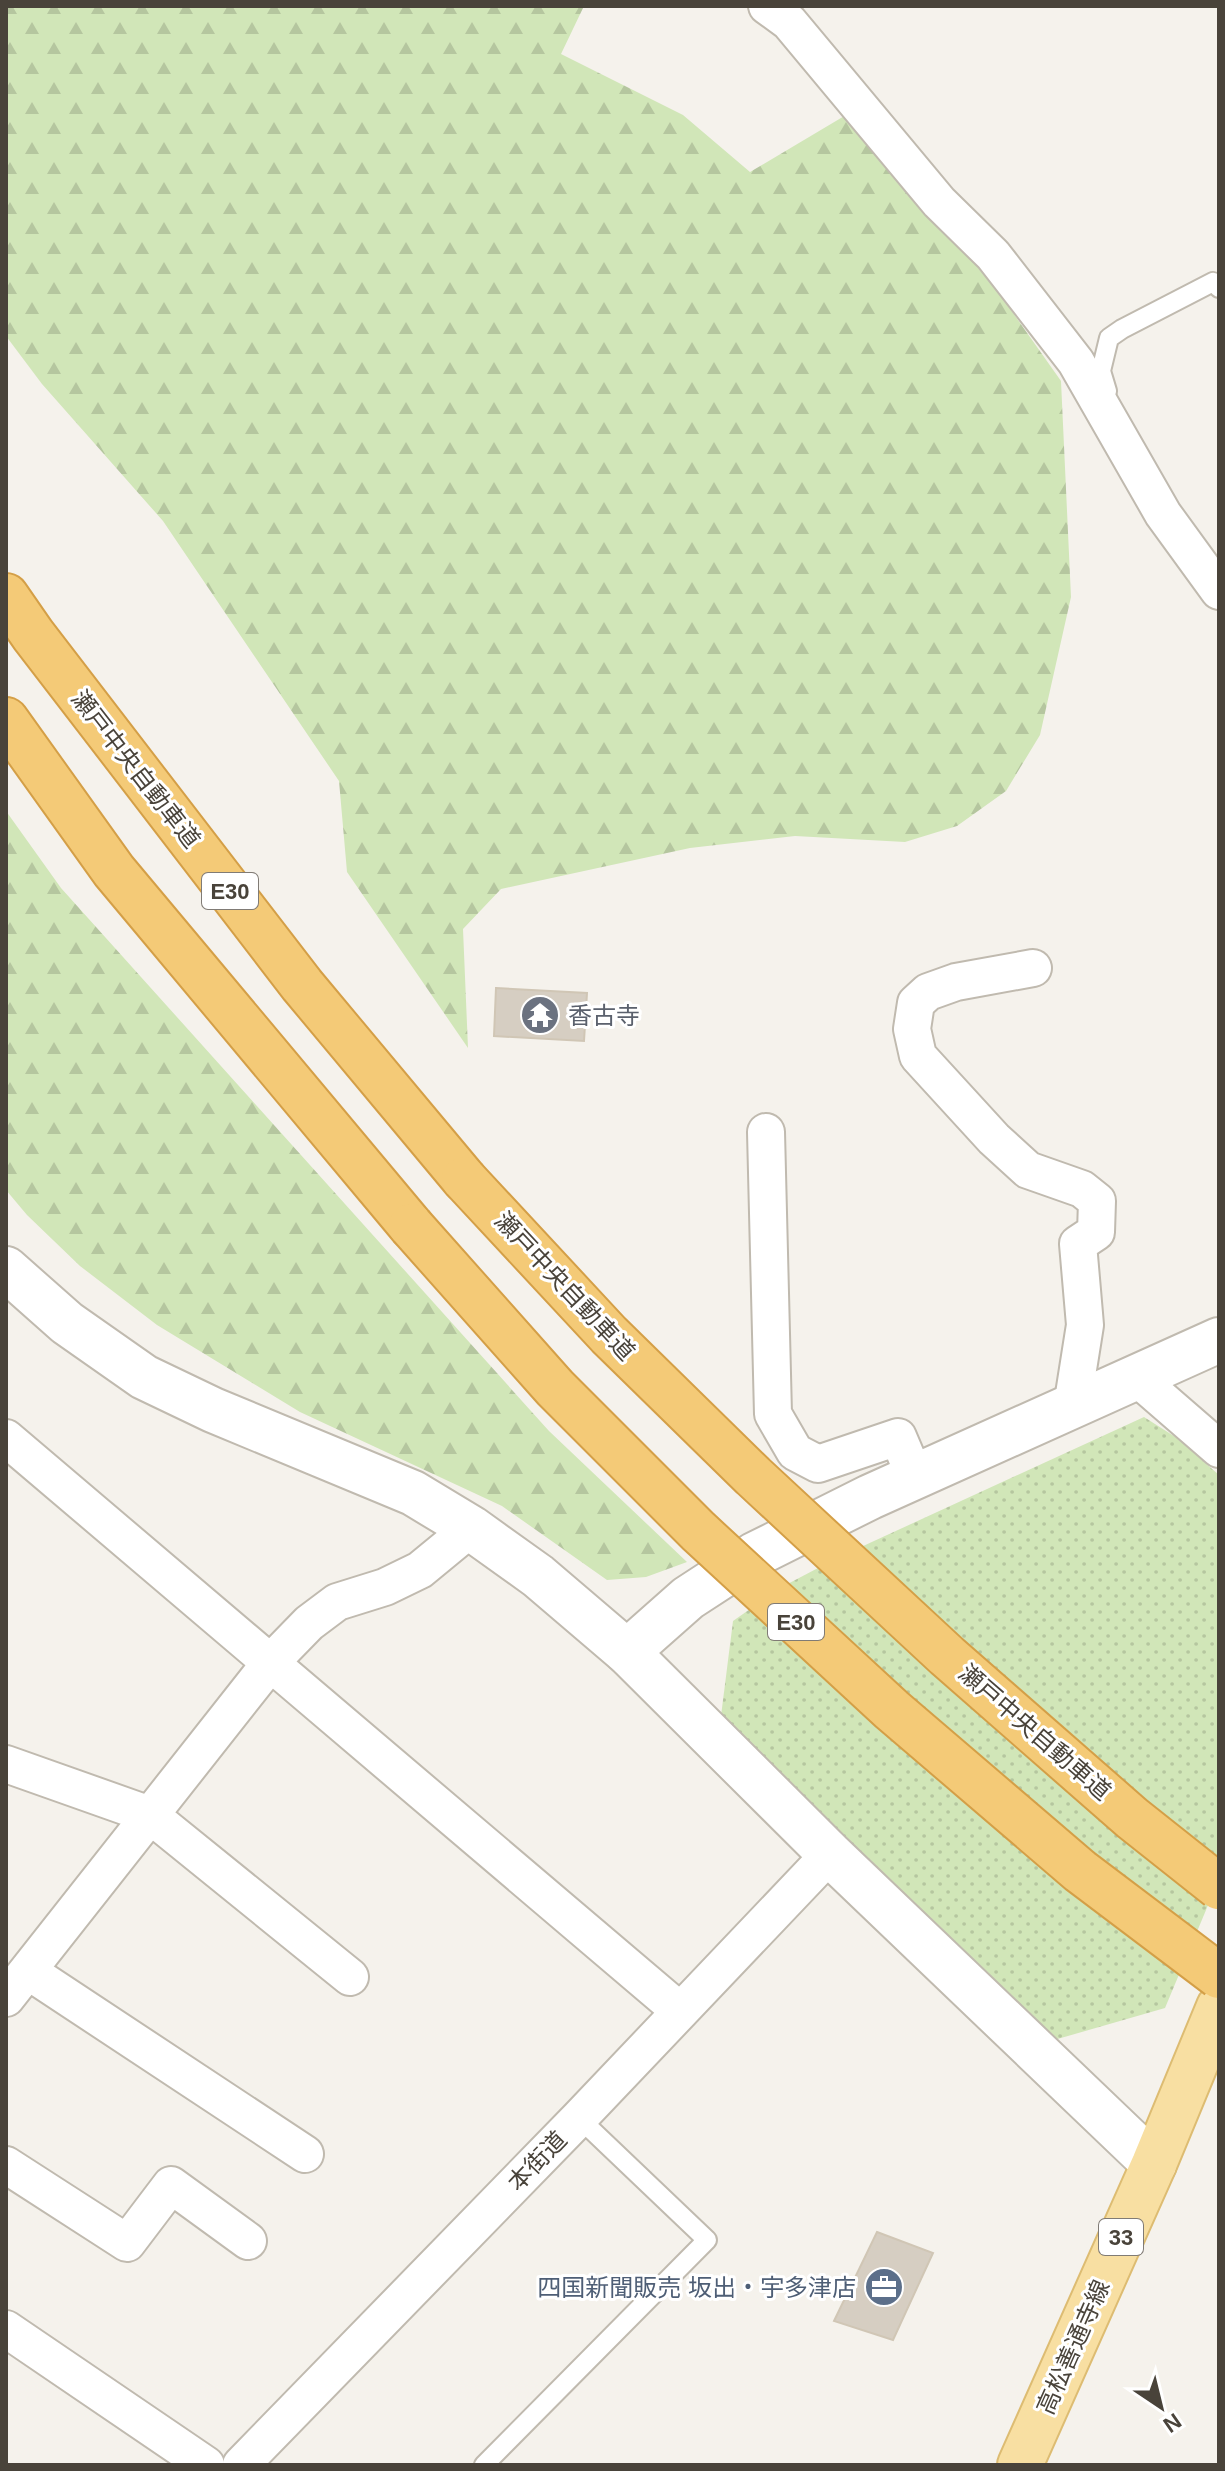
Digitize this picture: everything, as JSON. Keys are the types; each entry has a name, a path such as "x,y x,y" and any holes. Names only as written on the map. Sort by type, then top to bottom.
{"highway":[{"name":"瀬戸中央自動車道","path":"6,596 302,985 464,1179 609,1335 753,1476 947,1656 1132,1818 1219,1887"},
{"name":"E30","path":"6,720 114,871 411,1226 555,1388 709,1542 892,1710 1080,1871 1219,1976"}],"main road":[{"name":"高松善通寺線","path":"1020,2465 1154,2164 1219,2007"}],"street":[{"path":"767,6 789,22 939,202 993,255 1076,362 1163,514 1219,591"},
{"path":"1033,968 956,982 928,992 916,1003 912,1029 918,1056 994,1139 1028,1170 1082,1189 1097,1201 1096,1232 1078,1244 1085,1325 1072,1407"},
{"path":"766,1132 773,1414 795,1452 818,1464 898,1437 915,1477"},
{"path":"6,1269 67,1323 144,1377 213,1410 413,1493 471,1528 538,1576 627,1652 830,1854 1154,2164"},
{"path":"627,1652 688,1598 754,1555 915,1477 1219,1340"},
{"path":"1136,1377 1219,1449"},
{"path":"6,1438 680,2011"},
{"path":"305,2154 17,1984 271,1662 309,1623 337,1602 385,1587 420,1570 471,1528"},
{"path":"6,1764 150,1815 350,1977"},
{"name":"本街道","path":"241,2465 579,2118 830,1854"},
{"path":"6,2165 127,2243 171,2185 248,2241"},
{"path":"6,2329 206,2465"}],"lane":[{"path":"1124,448 1101,371 1109,338 1213,282 1219,288"},
{"path":"484,2465 707,2240 579,2118"}],"green space":[{"path":"6,6 584,6 561,54 683,115 750,172 846,115 994,286 1061,381 1071,597 1040,735 1006,791 957,826 905,842 795,836 690,848 501,889 463,929 468,1048 347,872 339,781 163,521 42,384 6,336"},
{"path":"6,811 61,888 549,1431 687,1562 646,1577 607,1580 502,1506 300,1412 157,1325 80,1266 27,1215 6,1190"},
{"path":"1144,1417 1177,1438 1219,1475 1219,1879 1165,2008 1054,2040 721,1716 733,1621 780,1588 837,1558"}],"building":[{"name":"香古寺","path":"496,988 587,993 584,1041 494,1036"},
{"name":"四国新聞販売 坂出・宇多津店","path":"877,2232 933,2253 893,2340 834,2321"}],"place":[{"name":"香古寺","path":"540,1015"},
{"name":"四国新聞販売 坂出・宇多津店","path":"884,2287"}]}
